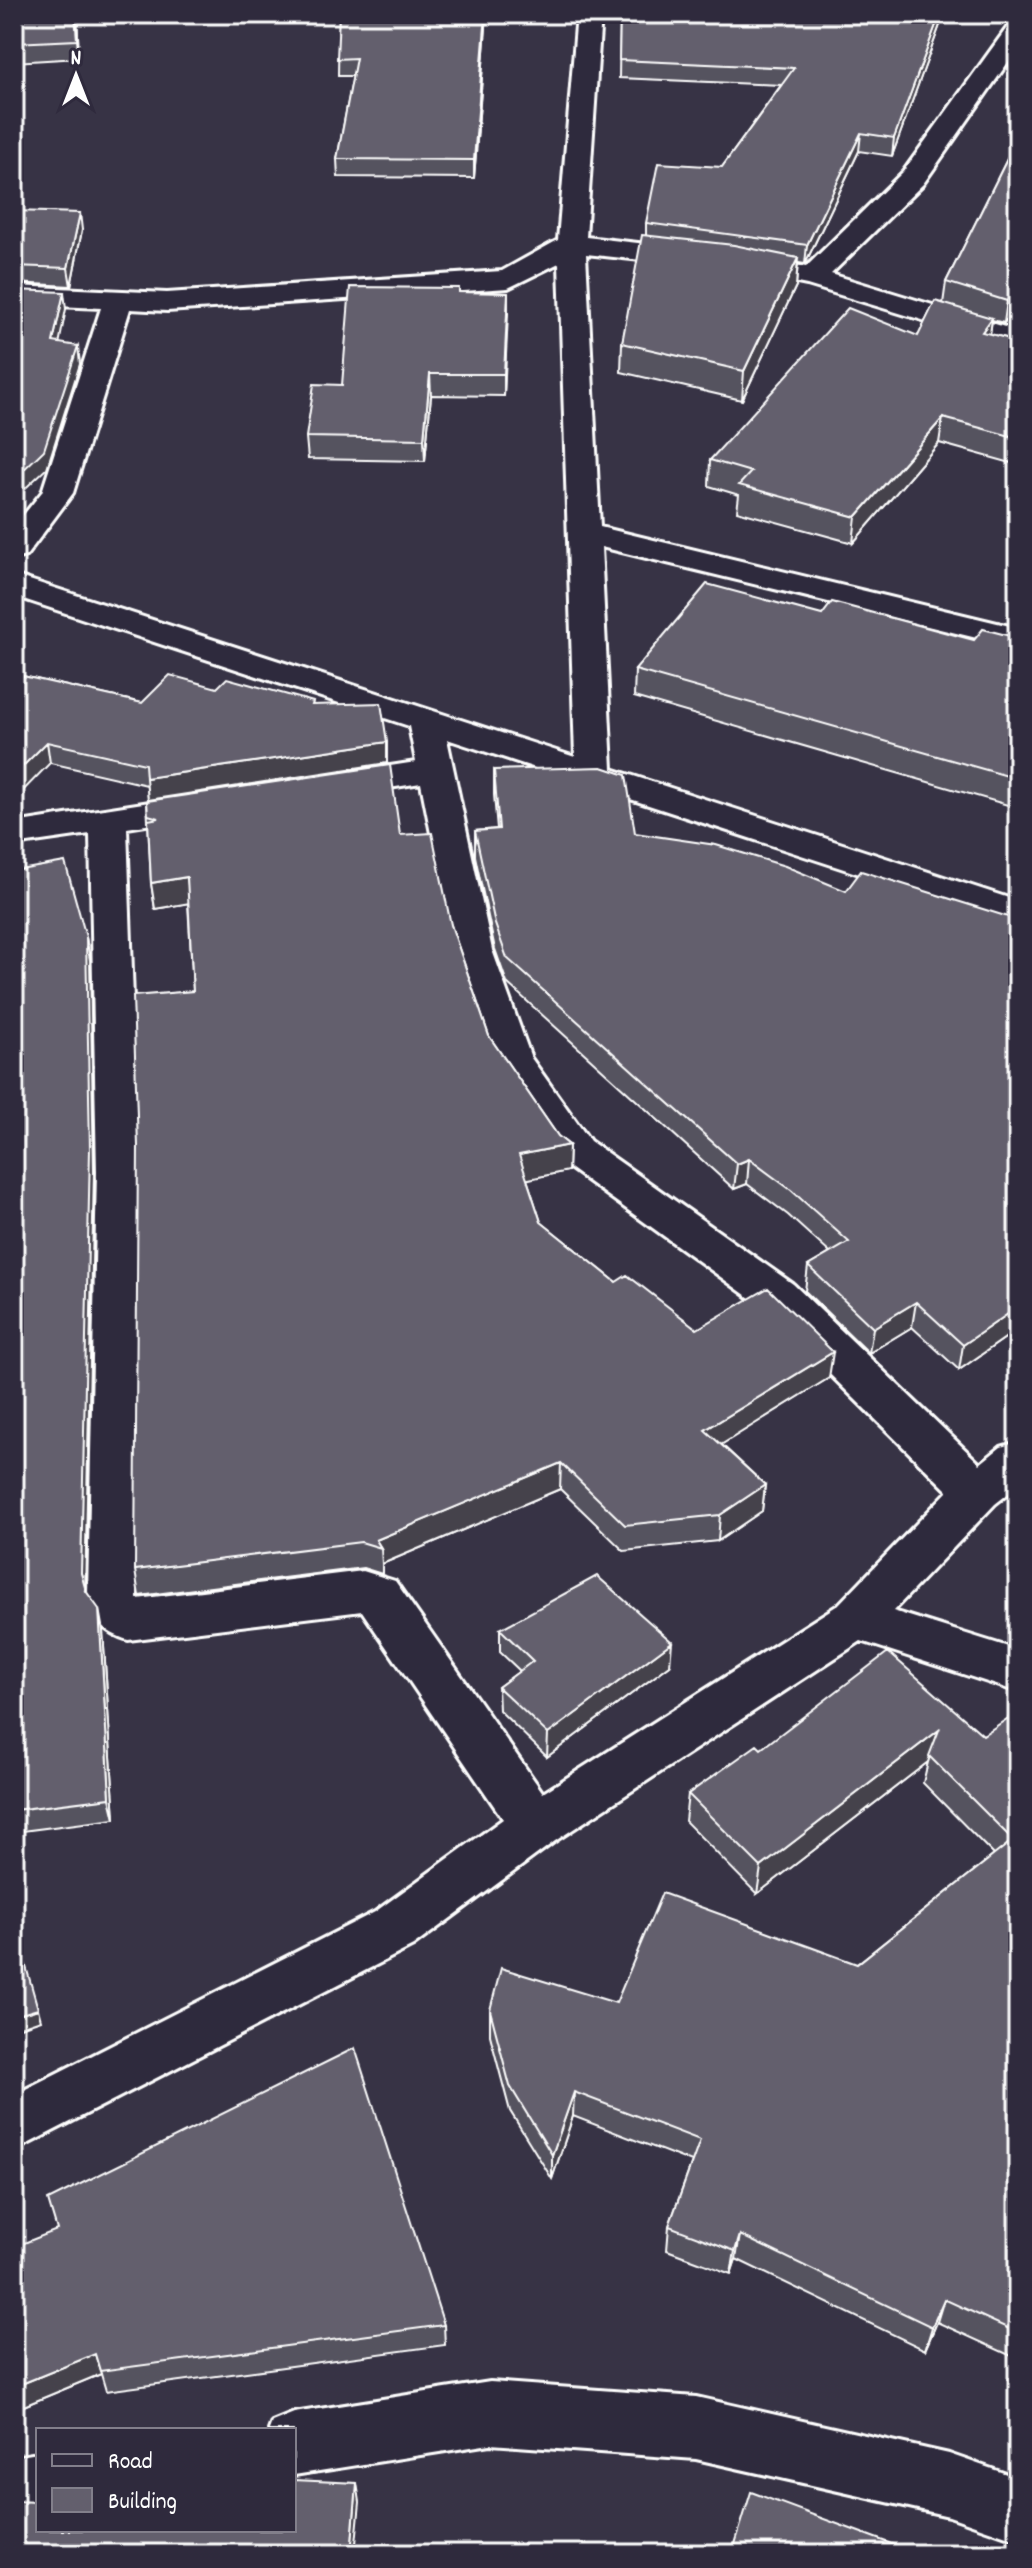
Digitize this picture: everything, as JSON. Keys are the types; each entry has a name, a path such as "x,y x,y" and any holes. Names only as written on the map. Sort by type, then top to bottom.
{"street":[{"path":"589,14 572,244 594,774"},
{"path":"812,277 913,178 1018,30"},
{"path":"14,295 167,302 508,279 572,244 733,262 812,277 1018,340"},
{"path":"14,549 57,493 119,298"},
{"path":"585,533 1018,638"},
{"path":"14,585 1018,914"},
{"path":"426,721 473,950 512,1061 575,1151 777,1295 978,1491"},
{"path":"295,791 436,770"},
{"path":"14,834 249,798"},
{"path":"108,820 118,1172 112,1595 116,1611 128,1620 363,1591 378,1595 536,1825"},
{"path":"14,2124 394,1929 536,1825 855,1619 978,1491 1018,1460"},
{"path":"855,1619 1018,1671"},
{"path":"296,2444 490,2413 696,2428 949,2485 1018,2509"},
{"path":"14,2488 36,2484"}],"building":[{"path":"14,14 75,14 77,40 14,43"},
{"path":"339,14 486,14 474,160 337,159 356,58 337,59"},
{"path":"620,14 940,14 894,138 861,133 807,245 646,223 658,163 722,167 794,68 619,60"},
{"path":"1018,137 1018,287 1007,301 946,282"},
{"path":"14,211 80,213 68,268 14,266"},
{"path":"642,235 734,245 798,258 744,371 622,343"},
{"path":"350,287 459,288 459,292 508,293 504,374 430,374 424,439 306,437 314,384 342,385"},
{"path":"14,290 64,292 53,342 78,346 44,450 14,479"},
{"path":"935,301 992,318 982,332 1018,341 1018,438 943,418 856,517 739,485 751,472 710,460 848,308 918,336"},
{"path":"707,584 822,615 832,602 974,640 983,629 1018,638 1018,779 635,670"},
{"path":"14,674 142,703 170,675 217,688 227,678 313,702 312,705 381,703 387,742 146,778 145,764 47,742 14,775"},
{"path":"390,765 400,835 432,833 451,925 489,1036 558,1136 569,1145 519,1155 541,1222 616,1282 627,1275 697,1329 768,1288 833,1352 705,1430 765,1485 720,1515 625,1525 561,1463 376,1540 381,1548 361,1542 135,1570 138,1146 133,996 193,991 187,877 151,883 148,820 159,818 148,815 147,801"},
{"path":"602,767 626,775 635,833 716,845 785,866 846,891 861,871 1018,920 1018,1307 963,1345 916,1302 873,1328 808,1266 849,1242 791,1190 749,1159 737,1164 507,958 495,924 475,831 499,829 494,770"},
{"path":"65,862 86,937 90,1149 81,1573 86,1591 99,1609 110,1798 14,1810 14,871"},
{"path":"597,1576 672,1642 548,1734 498,1687 533,1661 500,1629"},
{"path":"888,1652 983,1735 1013,1715 1018,1719 1018,2333 944,2299 932,2327 740,2235 735,2251 669,2226 700,2140 574,2092 552,2155 510,2086 490,2010 501,1968 616,2003 662,1893 857,1964 1013,1840 929,1756 939,1730 761,1867 688,1794 757,1745 761,1749"},
{"path":"18,1938 38,2009 14,2016 14,1939"},
{"path":"355,2048 444,2325 100,2371 95,2354 14,2387 14,2247 57,2230 48,2200"},
{"path":"296,2480 357,2483 351,2554 14,2554 14,2501 36,2502 36,2532 296,2532"},
{"path":"751,2492 905,2549 904,2554 732,2554"}]}
